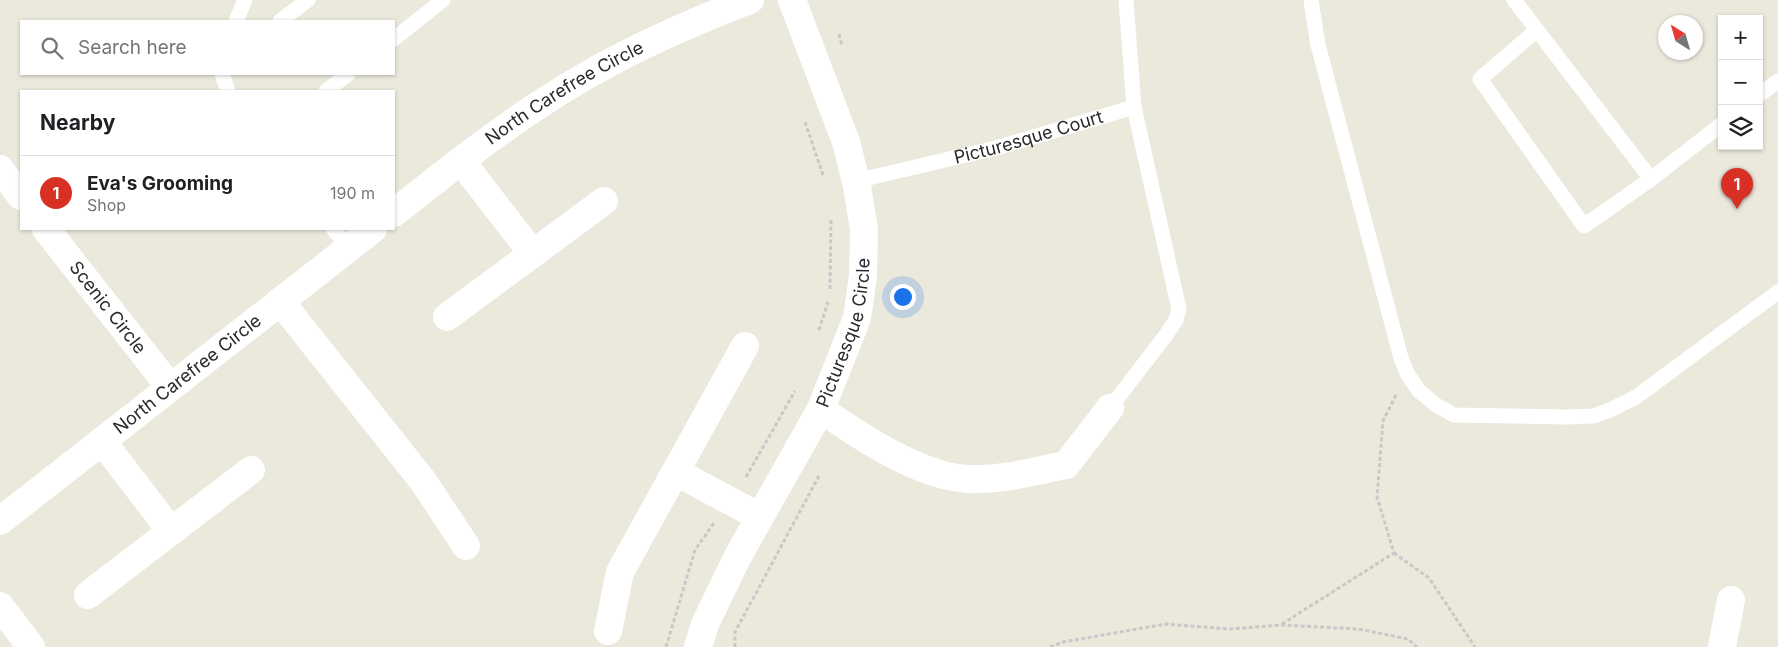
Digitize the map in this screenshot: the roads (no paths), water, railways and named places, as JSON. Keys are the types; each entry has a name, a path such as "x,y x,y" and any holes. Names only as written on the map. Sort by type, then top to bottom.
{"street":[{"name":"North Carefree Circle","path":"395,211 528,112 560,91 644,46 750,0"},
{"name":"Picturesque Circle","path":"698,647 705,624 738,556 822,409 857,318 863,276 864,230 856,181 846,142 792,0"},
{"path":"461,161 533,254"},
{"path":"0,169 20,195"},
{"path":"447,317 604,201"},
{"name":"Scenic Circle","path":"47,230 170,387"},
{"name":"North Carefree Circle","path":"0,521 280,301 341,238 369,230"},
{"path":"280,301 423,482 466,546"},
{"path":"608,631 620,572 745,346"},
{"path":"822,409 843,425 894,456 928,470 967,479 1001,478 1066,465 1110,408"},
{"path":"102,441 171,531"},
{"path":"88,595 251,470"},
{"path":"676,472 760,517"},
{"path":"1722,647 1730,600"},
{"path":"0,606 31,647"}],"lane":[{"path":"236,20 246,0"},
{"path":"281,20 308,0"},
{"path":"395,37 443,0"},
{"path":"1110,408 1166,335 1176,320 1179,309 1134,107 1126,0"},
{"path":"1310,0 1318,45 1400,358 1419,391 1436,405 1454,415 1593,416 1636,397 1778,292"},
{"path":"1514,0 1651,179"},
{"path":"1537,30 1480,79 1584,226 1651,179 1718,127"},
{"path":"222,75 228,90"},
{"path":"327,90 347,75"},
{"path":"1763,92 1778,81"},
{"name":"Picturesque Court","path":"856,181 996,148 1134,107"}],"place":[{"name":"Eva's Grooming","path":"1737,209"}]}
